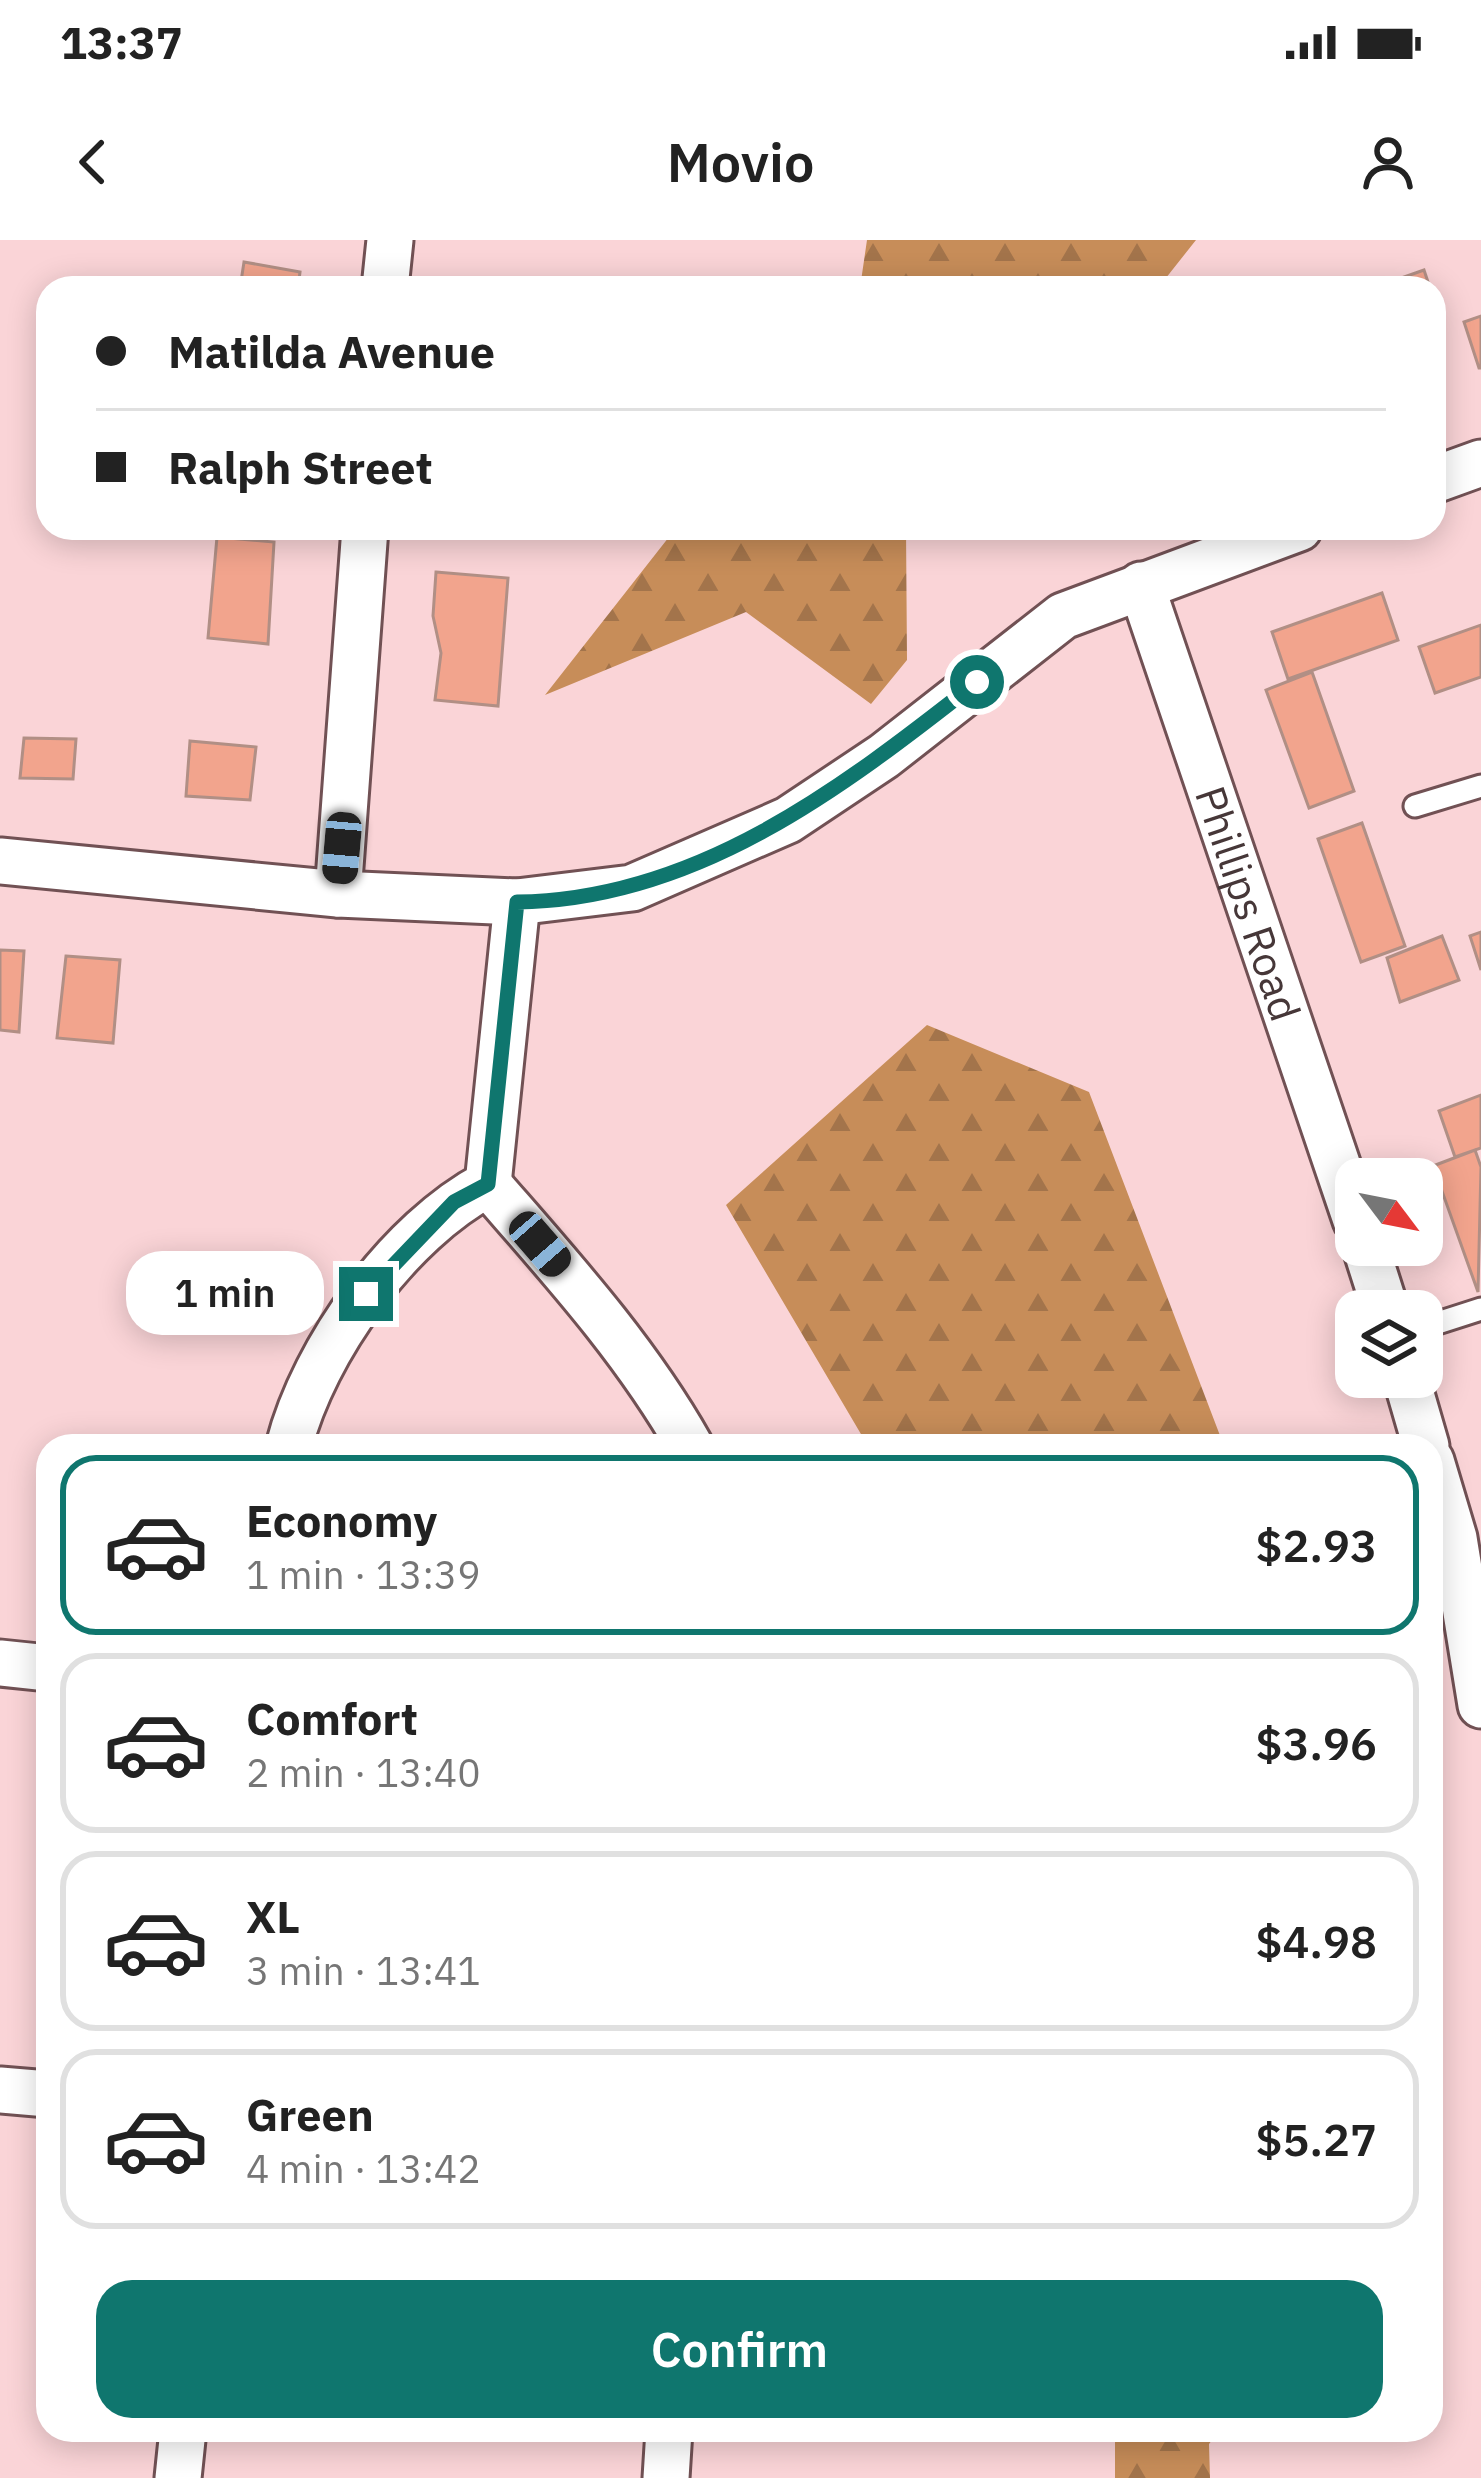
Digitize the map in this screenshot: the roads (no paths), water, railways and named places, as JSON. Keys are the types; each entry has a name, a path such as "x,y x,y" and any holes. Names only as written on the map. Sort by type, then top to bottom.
{"street":[{"path":"386,276 390,240"},
{"path":"1446,476 1481,463"},
{"path":"338,894 364,540"},
{"path":"0,861 338,894 517,902 632,888 788,820 884,756 1063,616 1266,540"},
{"name":"Phillips Road","path":"1141,585 1335,1158"},
{"path":"517,902 488,1184 592,1304 660,1394 682,1434"},
{"path":"292,1434 298,1411 366,1294 454,1202 488,1184"},
{"path":"1412,1398 1423,1434"},
{"path":"1443,1501 1454,1538 1481,1705"},
{"path":"0,1663 36,1667"},
{"path":"0,2090 36,2093"},
{"path":"178,2478 182,2442"},
{"path":"666,2478 669,2442"}],"lane":[{"path":"1415,806 1481,786"},
{"path":"1443,1321 1481,1309"}]}
